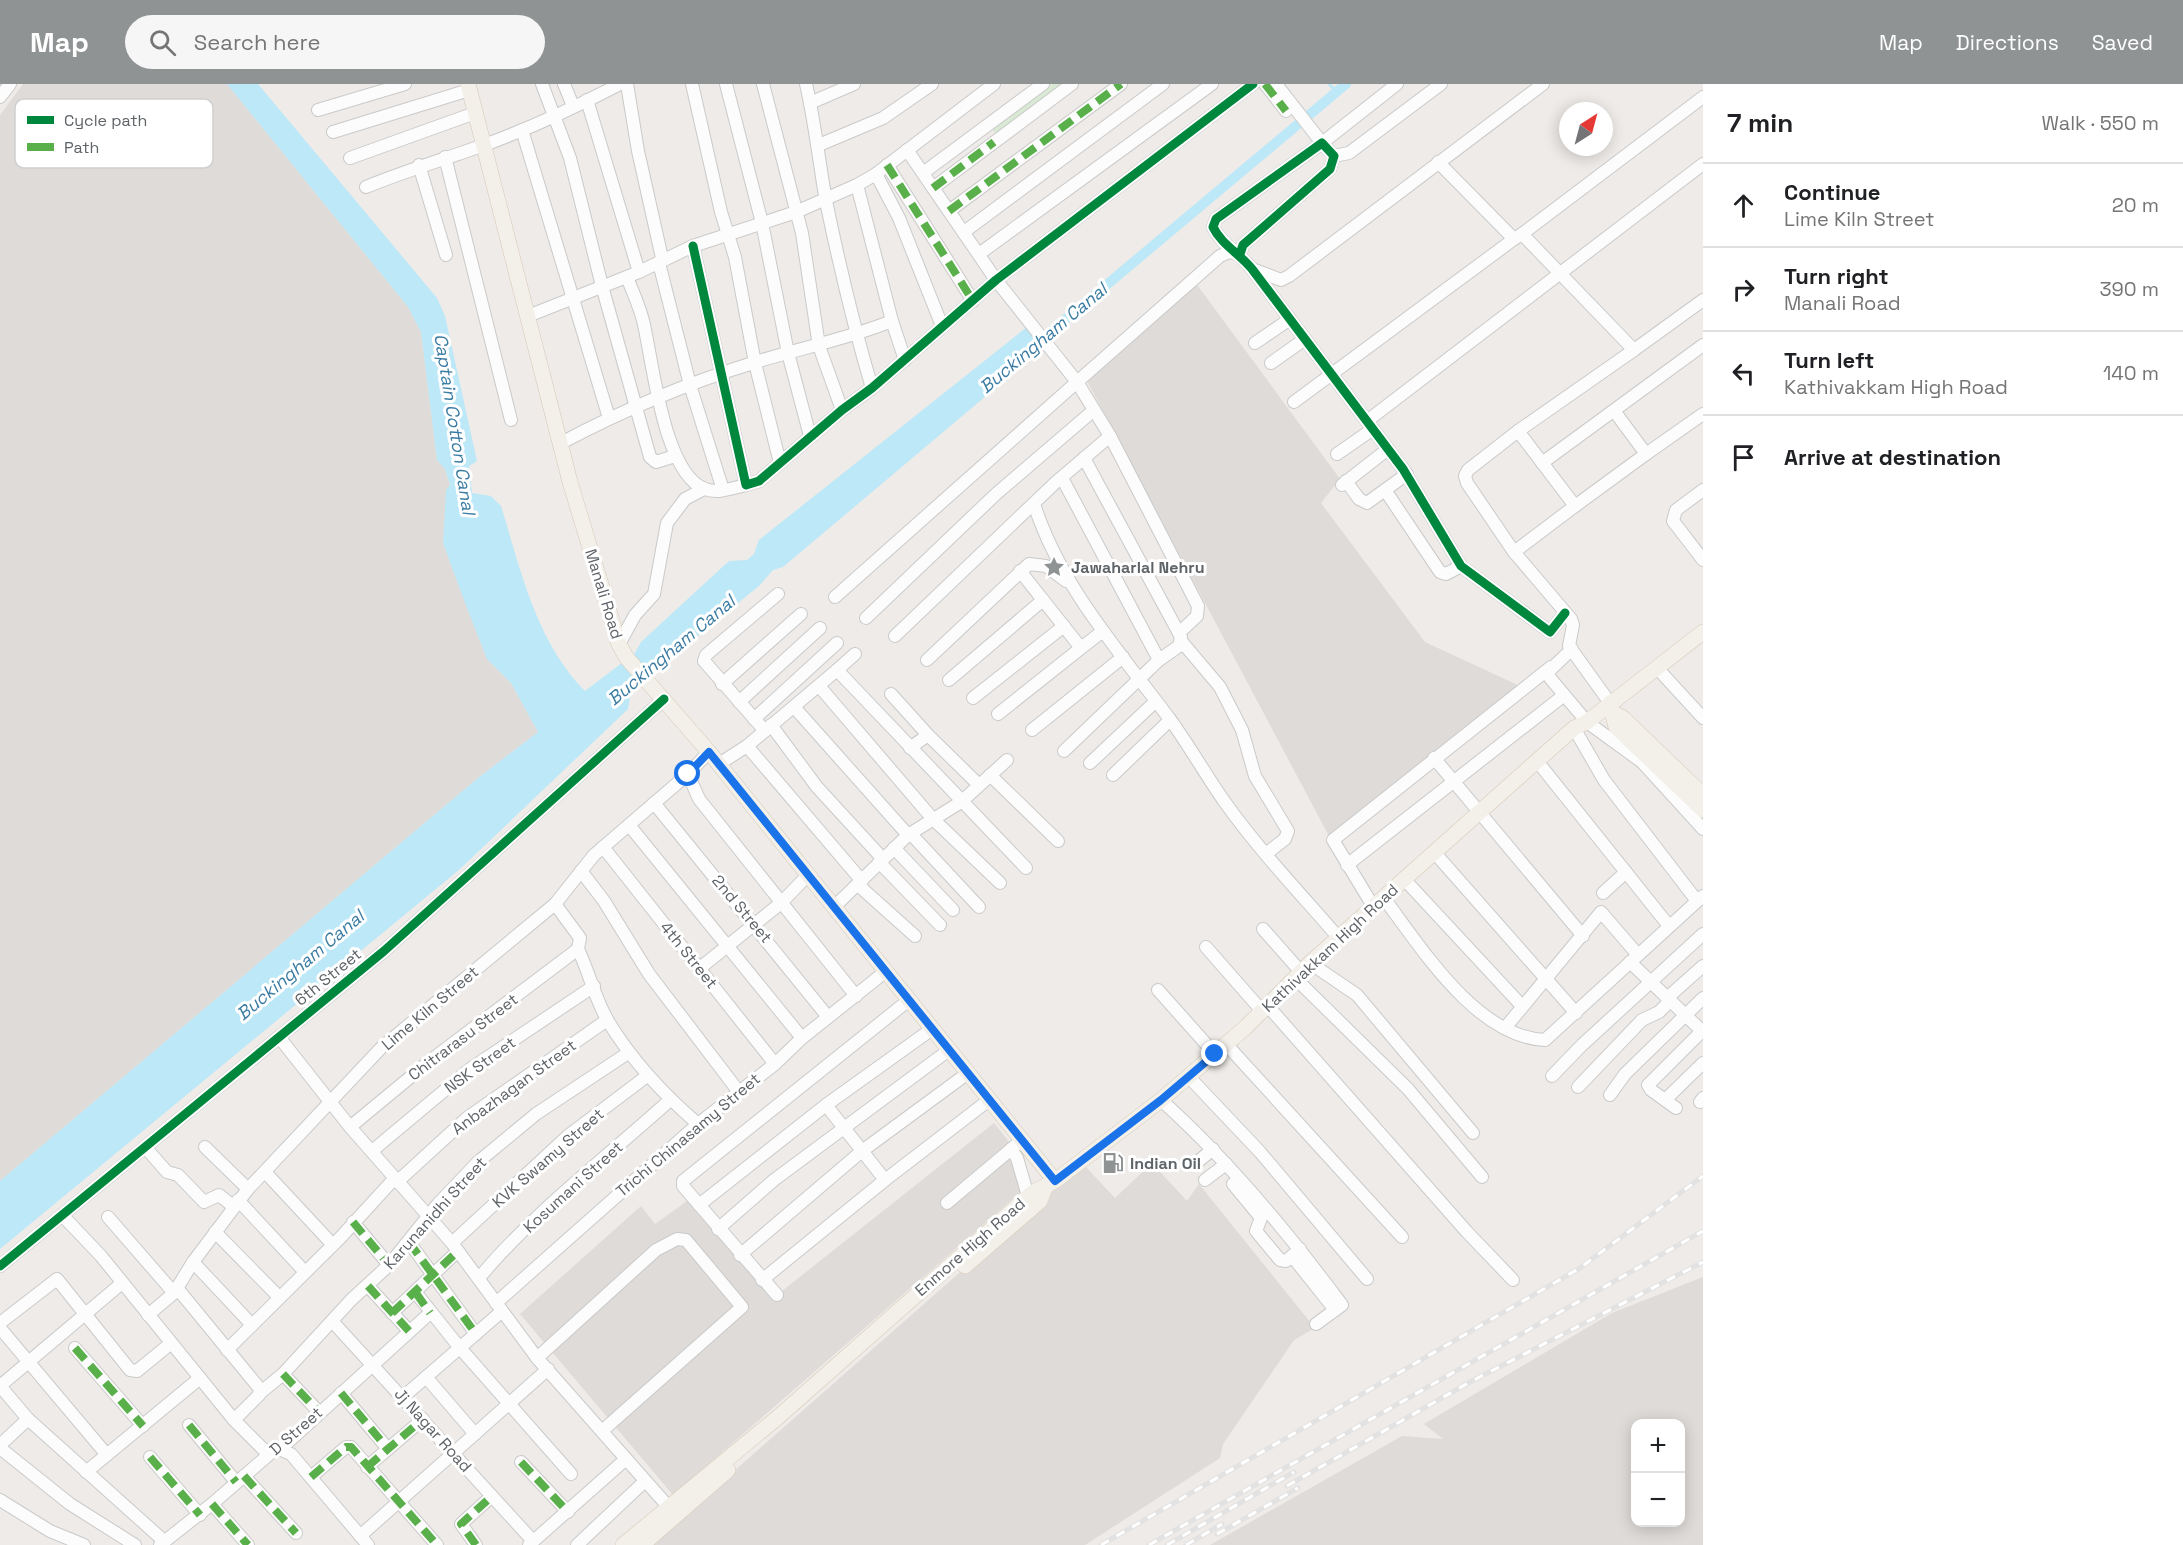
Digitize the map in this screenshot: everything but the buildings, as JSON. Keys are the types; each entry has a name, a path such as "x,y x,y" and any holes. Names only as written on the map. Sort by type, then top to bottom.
{"main road":[{"name":"Manali Road","path":"469,87 561,443 623,650 714,758 968,1073 989,1100 1017,1145 1050,1184"},
{"name":"Kathivakkam High Road","path":"1050,1184 1161,1100 1220,1049 1338,938 1537,761 1580,725 1612,708 1703,632"},
{"path":"1612,708 1703,795"},
{"path":"1612,708 1616,727 1703,810"},
{"name":"Enmore High Road","path":"642,1545 671,1511 1028,1196 1050,1184"},
{"name":"Enmore High Road","path":"623,1545 671,1511 1040,1201 1050,1184"}],"street":[{"path":"0,97 10,84"},
{"path":"318,110 405,84"},
{"path":"542,84 570,158 635,408 653,460 656,462 675,456"},
{"path":"564,84 573,106"},
{"path":"366,187 419,165 484,145 522,130 587,100 603,88 620,84"},
{"path":"627,84 638,151 662,258 659,263 690,385 723,490"},
{"path":"692,84 780,464"},
{"path":"726,84 762,222 788,353 810,436"},
{"path":"763,84 802,233 819,346 842,410"},
{"path":"806,84 819,145 826,199 856,335 872,388"},
{"path":"810,103 855,84"},
{"path":"819,145 883,118 932,84"},
{"path":"528,316 633,275 693,246 796,212 857,185 876,174 994,84"},
{"path":"923,173 1043,84"},
{"path":"933,188 1072,84"},
{"path":"949,211 1121,84"},
{"path":"964,232 1163,84"},
{"path":"979,254 1212,84"},
{"path":"587,100 633,275 658,397 675,456 689,479 704,489 723,490 759,481 810,436 872,388 996,280 1253,84"},
{"path":"1265,84 1286,111"},
{"path":"1397,84 1216,219 1213,228 1216,235 1240,254 1252,269 1388,448 1407,474 1461,566 1550,632 1565,613"},
{"path":"1334,156 1349,153 1441,84"},
{"path":"1252,269 1281,280 1289,276 1543,84"},
{"path":"333,132 469,87"},
{"path":"1279,89 1334,156"},
{"path":"1294,402 1703,97"},
{"path":"350,158 475,113"},
{"path":"983,128 994,142"},
{"path":"522,130 609,418"},
{"path":"907,150 996,280 1077,382 1110,436 1198,606 1197,616 1160,660 1064,752"},
{"path":"1240,254 1243,245 1330,169 1334,156"},
{"path":"445,157 511,420"},
{"path":"1438,162 1559,273 1634,350"},
{"path":"1337,454 1559,273 1703,164"},
{"path":"419,165 446,255"},
{"path":"887,165 973,301"},
{"path":"876,174 899,218 942,326"},
{"path":"857,185 892,321 905,360"},
{"path":"693,246 746,485"},
{"path":"835,597 1220,256 1229,252 1240,254"},
{"path":"1612,708 1569,646 1573,625 1514,552 1465,476 1468,470 1518,431 1703,300"},
{"path":"1255,343 1290,319"},
{"path":"561,443 609,418 690,385 788,353 856,335 892,321"},
{"path":"1271,363 1305,339"},
{"path":"1542,463 1615,412 1703,345"},
{"path":"866,618 996,494 1094,410"},
{"path":"1615,412 1646,454"},
{"path":"1514,552 1703,414"},
{"path":"1518,431 1575,506"},
{"path":"895,636 1034,504 1110,436"},
{"path":"1388,448 1344,483 1363,502 1367,503 1407,474"},
{"path":"1084,458 1180,637 1220,687 1242,730 1255,776 1288,831 1285,839 1267,853"},
{"path":"1062,478 1160,660"},
{"path":"623,650 625,638 635,615 654,594 667,523 685,499 704,489"},
{"path":"1385,490 1440,572 1446,574 1461,566"},
{"path":"1703,490 1676,510 1673,521 1703,560"},
{"path":"1034,504 1044,535 1072,585 1104,631 1170,720 1225,802 1338,938"},
{"path":"927,660 1029,564 1046,566 1072,585"},
{"path":"1020,571 1082,648"},
{"path":"778,594 704,658 705,664 754,719 768,728 817,787 940,925"},
{"path":"949,680 1043,600"},
{"path":"723,684 801,614"},
{"path":"973,698 1064,626"},
{"path":"739,702 820,628"},
{"path":"998,714 1104,631"},
{"path":"754,719 837,643"},
{"path":"1551,668 1548,672 1550,678 1580,725 1604,780 1700,898 1545,1040 1504,1028 1485,1017 1456,990 1378,902 1347,864 1333,840 1572,649"},
{"name":"Lime Kiln Street","path":"148,1315 176,1291 193,1262 248,1188 331,1104 381,1048 555,904 603,847 688,774 714,758 747,746 855,654"},
{"path":"1032,730 1123,657"},
{"path":"1658,669 1703,718"},
{"path":"837,670 1026,868"},
{"path":"819,686 932,818 1000,883"},
{"path":"891,694 928,735 979,785"},
{"path":"1347,864 1563,696"},
{"name":"6th Street","path":"0,1266 384,951 664,699"},
{"path":"1090,763 1156,701"},
{"path":"794,707 909,834 979,907"},
{"path":"1113,776 1170,720"},
{"path":"1580,725 1642,762 1703,829"},
{"path":"910,748 928,735"},
{"path":"747,746 860,883 915,936"},
{"path":"1434,758 1582,936"},
{"path":"834,907 909,834 961,802 1007,760"},
{"path":"1537,761 1669,926"},
{"path":"688,774 699,799 856,996"},
{"path":"990,775 1058,841"},
{"name":"2nd Street","path":"654,803 828,1017"},
{"path":"629,825 802,1038"},
{"name":"4th Street","path":"603,847 775,1064"},
{"path":"894,848 953,910"},
{"path":"1434,852 1576,1013"},
{"path":"581,872 604,901 649,974 739,1092"},
{"path":"1603,894 1626,872"},
{"path":"700,968 781,903 808,875"},
{"path":"1404,879 1522,1006"},
{"path":"555,904 580,938 578,949 607,1020 628,1053 670,1100 698,1124"},
{"path":"1504,1028 1599,914 1604,913 1651,982 1703,1031 1648,1085 1651,1090 1676,1108"},
{"path":"1263,929 1408,1089 1482,1177"},
{"path":"1552,1076 1582,1045 1703,934"},
{"path":"1206,947 1513,1280"},
{"name":"Chitrarasu Street","path":"350,1127 431,1060 578,949"},
{"path":"1578,1087 1642,1020 1659,1012 1703,966"},
{"path":"1302,971 1357,994 1473,1133"},
{"name":"Trichi Chinasamy Street","path":"403,1397 476,1334 498,1308 698,1124 775,1064 802,1038 885,972"},
{"name":"NSK Street","path":"372,1151 470,1069 594,986"},
{"path":"1158,990 1220,1049 1402,1237"},
{"path":"1610,1095 1625,1074 1703,998"},
{"path":"777,1295 740,1255 683,1186 685,1178 909,1000"},
{"name":"Anbazhagan Street","path":"227,1350 396,1180 467,1118 607,1020"},
{"path":"699,1205 826,1105 932,1029"},
{"path":"279,1037 350,1127 455,1247 537,1358 671,1511"},
{"path":"718,1229 774,1180 842,1127 949,1050"},
{"name":"Karunanidhi Street","path":"234,1420 260,1393 283,1374 332,1320 389,1265 428,1217 478,1162 536,1114 628,1053"},
{"path":"1665,1100 1703,1063"},
{"path":"740,1255 862,1151 968,1073"},
{"name":"KVK Swamy Street","path":"392,1313 416,1293 455,1247 569,1135 647,1076"},
{"path":"1188,1076 1260,1152 1367,1279"},
{"name":"Kosumani Street","path":"479,1278 497,1256 541,1214 670,1100"},
{"path":"762,1280 885,1180 989,1100"},
{"path":"1161,1100 1213,1149 1266,1218 1286,1231 1296,1253 1342,1305 1316,1324"},
{"path":"826,1105 885,1180"},
{"path":"1017,1145 1017,1158 1028,1196"},
{"path":"947,1203 1017,1145"},
{"path":"146,1147 167,1172 178,1175 204,1202 219,1195 236,1203 305,1272"},
{"path":"205,1147 248,1188"},
{"path":"1195,1164 1213,1149"},
{"path":"1205,1180 1229,1167"},
{"path":"265,1172 333,1245"},
{"path":"62,1215 122,1283 234,1420 260,1448 286,1451 311,1477 364,1541 399,1501 548,1369"},
{"path":"108,1216 227,1350 260,1393"},
{"path":"1266,1218 1256,1231 1283,1262 1296,1253"},
{"path":"353,1222 389,1265"},
{"path":"1269,1246 1286,1231"},
{"path":"214,1232 279,1297"},
{"path":"537,1358 656,1250 677,1239 686,1240 742,1307 602,1431"},
{"path":"409,1242 476,1334"},
{"path":"193,1262 252,1325"},
{"path":"107,1455 0,1328 0,1323 57,1279 133,1371 139,1370 170,1344"},
{"path":"122,1283 0,1386 28,1419 162,1543"},
{"path":"368,1286 409,1331"},
{"path":"416,1293 459,1348 571,1474"},
{"name":"D Street","path":"162,1543 200,1515 273,1451 288,1442 318,1411 430,1312"},
{"name":"Jj Nagar Road","path":"332,1320 453,1452 531,1543"},
{"path":"75,1348 143,1426"},
{"path":"283,1374 318,1411"},
{"path":"426,1377 475,1434"},
{"path":"86,1472 200,1378"},
{"path":"341,1393 388,1449"},
{"path":"28,1419 0,1446 70,1504 135,1545"},
{"path":"367,1467 423,1419"},
{"path":"189,1425 296,1533"},
{"path":"311,1477 348,1446 437,1545"},
{"path":"150,1457 200,1515"},
{"path":"531,1543 626,1459"},
{"path":"521,1462 568,1512"},
{"path":"577,1545 644,1482"},
{"path":"476,1545 461,1524 492,1496"},
{"path":"0,1500 50,1531 84,1545"},
{"path":"212,1504 248,1545"}],"shaded area":[{"path":"23,84 227,84 408,307 421,332 437,460 445,469 450,485 443,543 487,659 511,683 538,732 478,778 0,1181 0,115"},
{"path":"1195,282 1340,479 1321,503 1425,642 1522,687 1329,836 1087,381"},
{"path":"994,1123 1011,1144 1023,1190 673,1495 520,1314 641,1206 655,1224 687,1201 772,1299"},
{"name":"Indian Oil","path":"1152,1163 1187,1201 1199,1184 1315,1328 1294,1340 1223,1444 1220,1458 1085,1545 650,1545 1083,1164 1115,1198"},
{"path":"1703,1277 1703,1545 1210,1545 1402,1436 1443,1439 1424,1424 1612,1313"}],"green space":[{"path":"1052,84 1069,84 999,138 992,129"}],"water":[{"name":"Captain Cotton Canal","path":"227,84 258,84 437,298 445,316 477,461 469,466 472,493 491,496 501,506 523,580 542,628 568,671 585,691 635,653 641,642 729,561 747,560 754,554 759,540 1027,327 1043,348 783,567 773,570 759,586 631,690 628,709 460,869 0,1249 0,1181 478,778 538,732 511,683 487,659 443,543 446,490 450,485 445,469 437,460 421,332 408,307"}],"waterway":[{"path":"1329,84 1336,91"},
{"name":"Buckingham Canal","path":"1036,344 1346,84"}],"railway":[{"path":"1101,1545 1580,1268 1703,1176"},
{"path":"1149,1545 1703,1231"},
{"path":"1287,1486 1470,1382 1703,1262"},
{"path":"1167,1545 1294,1472"},
{"path":"1217,1534 1298,1488"},
{"path":"1186,1545 1222,1524"}],"marked path":[{"path":"949,211 1121,84"},
{"path":"1265,84 1286,111"},
{"path":"933,188 994,142"},
{"path":"887,165 973,301"},
{"path":"353,1222 389,1265"},
{"path":"409,1242 476,1334"},
{"path":"392,1313 458,1251"},
{"path":"368,1286 409,1331"},
{"path":"416,1293 430,1313"},
{"path":"75,1348 143,1426"},
{"path":"283,1374 318,1411"},
{"path":"341,1393 388,1449"},
{"path":"367,1467 423,1419"},
{"path":"189,1425 236,1482"},
{"path":"311,1477 346,1447 351,1447 437,1545"},
{"path":"150,1457 200,1515"},
{"path":"521,1462 568,1512"},
{"path":"244,1476 296,1533"},
{"path":"476,1545 461,1524 492,1496"},
{"path":"212,1504 248,1545"}],"cycle path":[{"path":"693,246 746,485 759,481 842,410 872,388 996,280 1253,84"},
{"path":"1240,254 1243,245 1330,169 1334,156 1322,143 1216,219 1213,227 1216,233 1252,269 1403,469 1461,566 1550,632 1565,613"},
{"path":"0,1266 384,951 664,699"}],"place":[{"name":"Jawaharlal Nehru","path":"1054,567"},
{"name":"Indian Oil","path":"1113,1163"}],"route":[{"path":"688,774 709,752 1055,1181 1161,1100 1215,1054"}]}
